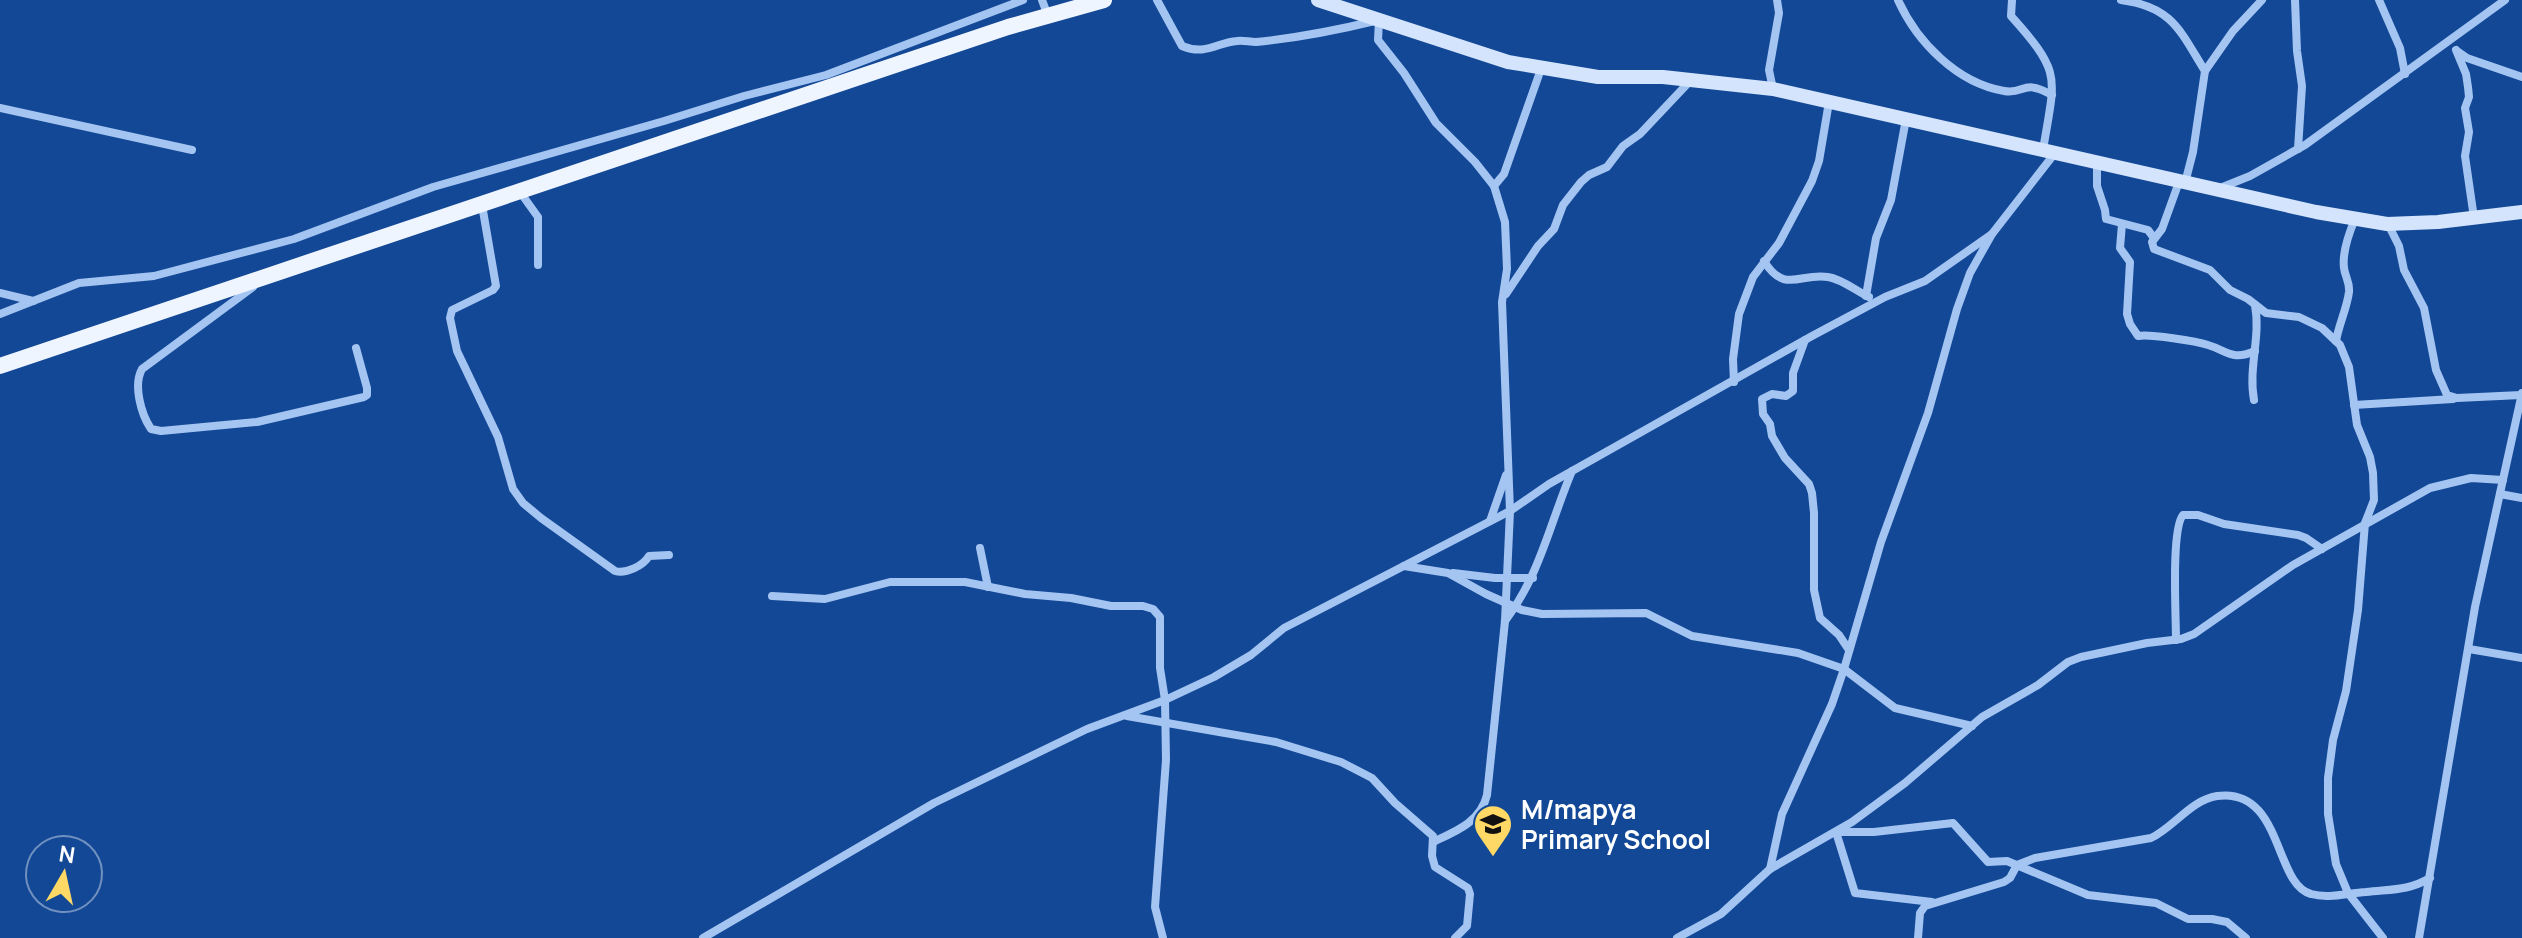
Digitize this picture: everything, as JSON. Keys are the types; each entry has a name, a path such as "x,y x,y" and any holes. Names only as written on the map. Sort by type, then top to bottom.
{"main road":[{"path":"0,366 520,192 1045,8 1104,0"}],"street":[{"path":"0,314 79,283 154,276 294,239 433,187 826,75 1023,0"},
{"path":"1157,0 1182,46 1194,49 1215,48 1234,41 1252,42 1329,33 1379,20"},
{"path":"1318,0 1508,62 1541,69 1598,77 1691,80 1773,89 2182,183 2355,219 2387,224 2522,212"},
{"path":"1773,89 1769,70 1779,13 1777,0"},
{"path":"1898,0 1907,21 1958,74 1980,85 2007,92 2029,86 2052,95"},
{"path":"1770,869 1782,814 1823,726 1844,669 1886,529 1936,386 1970,273 1992,234 2049,151 2053,83 2049,64 2039,47 2011,16 2012,0"},
{"path":"2121,0 2139,2 2161,10 2177,26 2205,71"},
{"path":"2262,0 2233,31 2205,71 2193,152 2162,229 2152,245 2158,252 2210,270 2230,290 2266,313 2307,319 2336,341 2349,367 2357,425 2370,457 2374,500 2365,523 2363,568 2351,660 2333,740 2327,799 2336,864 2348,893 2383,938"},
{"path":"2295,0 2302,86 2298,149"},
{"path":"2379,0 2400,48 2405,74"},
{"path":"2216,190 2250,176 2298,149 2505,0"},
{"path":"1379,20 1377,32 1381,44 1438,126 1475,162 1494,186 1505,222 1507,269 1502,302 1510,511 1505,621 1485,803 1468,824 1435,841"},
{"path":"2450,41 2466,74 2468,87 2469,97 2465,108 2469,132 2465,156 2474,218"},
{"path":"2456,50 2467,58 2522,77"},
{"path":"1494,186 1504,174 1541,69"},
{"path":"1502,302 1514,280 1554,229 1563,205 1581,182 1607,167 1623,146 1640,134 1691,80"},
{"path":"1734,382 1733,359 1739,314 1753,277 1779,243 1812,181 1819,161 1829,102"},
{"path":"0,108 192,150"},
{"path":"1866,296 1876,238 1891,200 1906,119"},
{"path":"2097,163 2097,186 2105,218 2109,222 2148,230 2154,238"},
{"path":"520,192 538,217 538,265"},
{"path":"482,205 496,286 452,310 450,318 460,360 500,441 509,483 530,509 615,571 626,571 646,561 649,556 669,555"},
{"path":"2336,341 2349,294 2349,280 2344,269 2348,236 2355,219"},
{"path":"2122,224 2120,248 2130,262 2127,314 2138,336 2200,343 2231,356 2255,351"},
{"path":"2387,224 2399,246 2409,282 2424,308 2436,370 2447,395 2457,398"},
{"path":"703,938 934,803 1087,729 1165,700 1238,664 1284,628 1510,511 1572,470 1805,340 1878,301 1925,281 1992,234"},
{"path":"1764,261 1774,274 1785,279 1798,281 1829,277 1878,301"},
{"path":"263,279 142,369 137,385 145,419 151,429 161,431 257,422 364,397 367,388 356,348"},
{"path":"0,293 33,301"},
{"path":"2254,400 2252,382 2258,321 2255,304"},
{"path":"1805,340 1793,373 1793,391 1786,396 1772,394 1762,399 1763,414 1785,458 1809,484 1814,513 1814,590 1820,618 1839,635 1849,650"},
{"path":"2354,405 2522,394 2469,649 2419,938"},
{"path":"1490,521 1508,466"},
{"path":"1505,621 1533,578 1572,470"},
{"path":"1677,938 1721,914 1770,869 1836,832 1905,783 1972,726 2038,685 2068,662 2194,634 2293,565 2442,483 2471,478 2503,480"},
{"path":"2500,494 2522,498"},
{"path":"2176,640 2178,521 2183,515 2198,515 2224,524 2298,535 2322,549"},
{"path":"980,548 988,587"},
{"path":"1403,566 1507,579 1533,578"},
{"path":"1448,573 1515,608 1542,614 1646,613 1692,636 1772,647 1844,669 1895,708 1972,726"},
{"path":"772,596 825,599 890,582 965,582 1025,594 1153,609 1160,617 1160,668 1165,700 1166,776 1155,907 1163,938"},
{"path":"2469,649 2522,658"},
{"path":"1125,715 1276,742 1341,762 1372,778 1395,803 1432,834 1435,841 1434,866 1464,884 1470,894 1467,927 1455,938"},
{"path":"1918,938 1920,913 1925,906 2004,882 2017,865 2049,855 2151,838 2166,831 2205,799 2232,796 2246,800 2263,816 2301,890 2311,894 2336,897 2348,893 2411,889 2430,878"},
{"path":"1836,832 1874,832 1953,823 1988,862 2007,861 2088,895 2156,903 2188,919 2227,922 2246,938"},
{"path":"1836,832 1855,893 1933,903"}],"place":[{"name":"M/mapya Primary School","path":"1493,858"}]}
